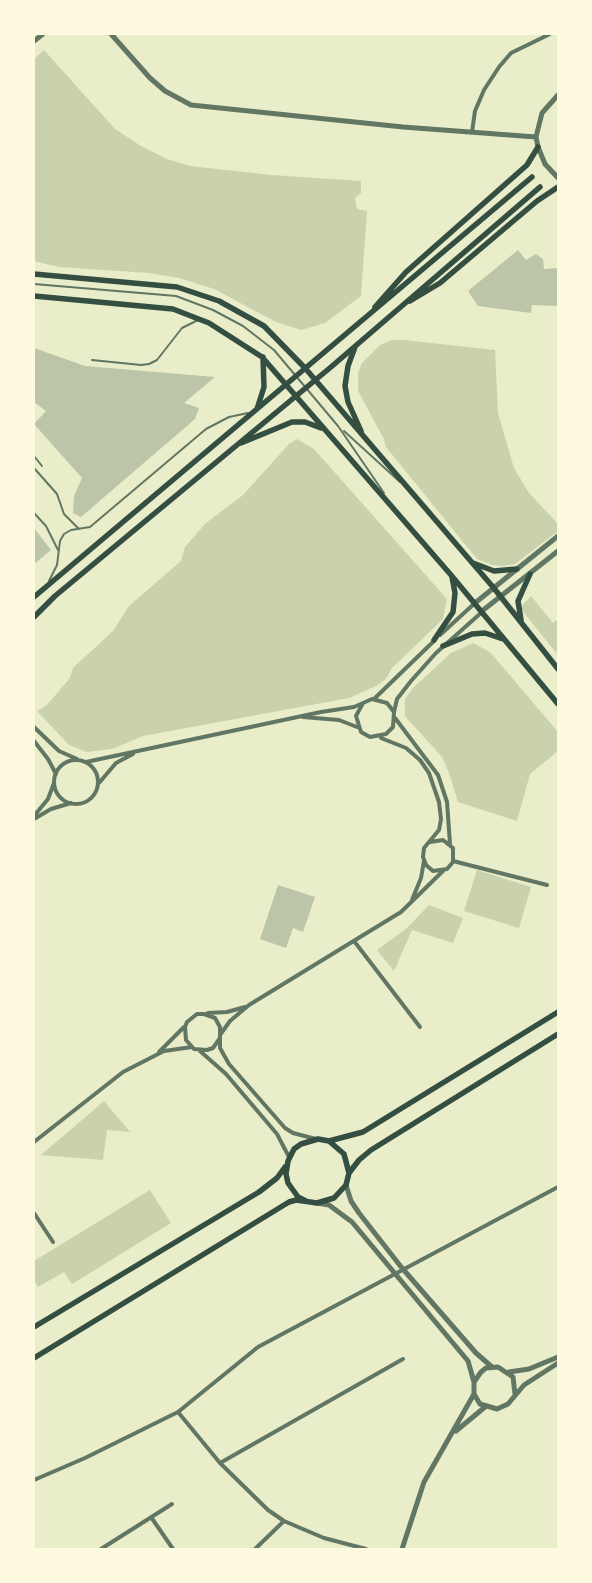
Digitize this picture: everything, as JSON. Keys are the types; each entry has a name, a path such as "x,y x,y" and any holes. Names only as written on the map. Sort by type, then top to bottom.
{"main road":[{"path":"365,318 406,272 527,165 538,147"},
{"path":"34,598 532,177"},
{"path":"34,617 55,596 232,447 315,380 540,187"},
{"path":"398,308 440,283 537,201 558,187"},
{"path":"34,274 171,286 196,292 219,301 264,326 305,368 493,587 558,669"},
{"path":"34,296 160,307 184,312 202,320 262,357 482,611 558,704"},
{"path":"356,344 346,376 346,394 364,437"},
{"path":"256,411 264,387 262,357"},
{"path":"232,447 292,422 313,424 327,431"},
{"path":"472,563 494,571 517,568"},
{"path":"521,622 518,602 530,574"},
{"path":"434,640 453,612 455,593 451,575"},
{"path":"444,646 462,636 479,633 506,640"},
{"path":"329,1142 363,1132 558,1012"},
{"path":"34,1358 289,1202 306,1201 317,1203 334,1198 346,1185 349,1173 359,1160 371,1150 558,1034"},
{"path":"34,1327 259,1192 277,1178 286,1165 289,1156 301,1144 318,1139 329,1142 344,1154 349,1173"},
{"path":"286,1165 286,1174 292,1190 306,1201"}],"street":[{"path":"34,41 43,34"},
{"path":"111,34 150,78 165,91 191,105 536,137"},
{"path":"472,132 478,104 484,90 510,53 550,34"},
{"path":"558,95 542,113 536,137 544,164 558,178"},
{"path":"34,726 59,751 86,762 296,717 354,707 374,699 434,640 493,587 558,536"},
{"path":"380,737 390,731 401,693 444,646 482,611 558,551"},
{"path":"200,1051 213,1048 230,1021 249,1005 393,918 409,905 453,861 454,853 450,844 447,802 438,775 388,703 374,699"},
{"path":"357,727 356,716 363,703"},
{"path":"296,717 339,720 357,727 365,735 380,737 406,748 420,760 429,773 436,791 441,819 439,830 424,848 421,878 409,905"},
{"path":"34,741 48,759 56,774"},
{"path":"34,818 51,809 72,803 83,803 90,799 98,785 116,763 147,749"},
{"path":"34,818 48,799 56,774 65,763 79,760"},
{"path":"86,762 96,773 98,785"},
{"path":"55,781 58,794 62,799 72,803"},
{"path":"430,842 438,840 450,844"},
{"path":"424,861 433,871 444,870"},
{"path":"453,861 547,885"},
{"path":"354,941 420,1027"},
{"path":"153,1056 192,1017 227,1012 249,1005"},
{"path":"204,1014 215,1018 220,1027 220,1048 225,1058 280,1124 293,1133 318,1139"},
{"path":"186,1024 184,1034 186,1040 226,1074 277,1134 289,1156"},
{"path":"34,1142 112,1080 153,1056 173,1048 192,1047"},
{"path":"346,1185 359,1213 402,1268 476,1352 492,1367 509,1372 515,1382 515,1394"},
{"path":"34,1480 86,1458 178,1412 258,1347 402,1268 558,1186"},
{"path":"317,1203 329,1205 352,1222 468,1361 474,1382 474,1394 424,1482 402,1549"},
{"path":"34,1213 53,1242"},
{"path":"509,1372 529,1369 558,1357"},
{"path":"220,1463 403,1359"},
{"path":"474,1394 485,1407 497,1409 503,1407 508,1404 524,1385 558,1363"},
{"path":"474,1382 481,1372 492,1367"},
{"path":"452,1435 485,1407"},
{"path":"178,1412 220,1463 268,1510 284,1521 324,1538 366,1549"},
{"path":"101,1549 172,1504"},
{"path":"151,1517 172,1549"},
{"path":"255,1549 284,1521"}],"lane":[{"path":"34,284 161,295 191,301 219,313 255,334 274,350 338,426 390,504"},
{"path":"92,360 141,365 149,364 158,360 176,334 189,324 202,320"},
{"path":"47,586 57,565 60,541 64,534 90,527 206,429 229,418 256,411"},
{"path":"338,426 409,490"},
{"path":"34,456 42,466"},
{"path":"34,468 57,494 64,514 79,529"},
{"path":"34,512 46,526 58,550"}],"green space":[{"path":"44,50 115,129 141,146 167,159 190,166 272,175 361,181 361,193 355,198 357,209 367,211 361,296 325,323 301,330 276,322 214,289 179,278 149,273 59,267 34,261 34,59"},
{"path":"392,340 495,350 498,413 514,468 529,493 558,524 558,531 515,564 504,566 492,565 477,559 386,447 384,439 358,391 358,373 362,363 380,345"},
{"path":"297,439 314,449 447,599 443,619 392,668 386,679 376,686 349,698 143,736 112,749 87,752 69,745 37,711 46,706 70,678 73,668 113,631 129,606 181,561 185,547 206,523 243,495 289,444"},
{"path":"531,596 553,623 558,619 558,655 520,608"},
{"path":"473,643 490,652 558,732 558,751 530,774 517,821 458,802 442,757 405,716 405,699 413,688 451,653"},
{"path":"477,870 531,887 519,928 464,911"},
{"path":"429,905 463,918 453,943 412,930 394,971 377,950 406,929"},
{"path":"104,1101 130,1132 107,1130 103,1160 41,1155"},
{"path":"150,1190 171,1223 72,1284 64,1272 38,1287 34,1280 34,1261"}],"building":[{"path":"518,250 526,260 536,254 543,259 544,269 558,268 557,306 532,305 531,313 478,306 468,291"},
{"path":"34,348 85,366 215,377 184,403 199,408 195,419 81,517 73,513 74,496 82,478 34,424 46,411 34,402"},
{"path":"34,528 51,550 34,564"},
{"path":"278,885 315,897 303,932 293,928 286,948 260,939"}]}
